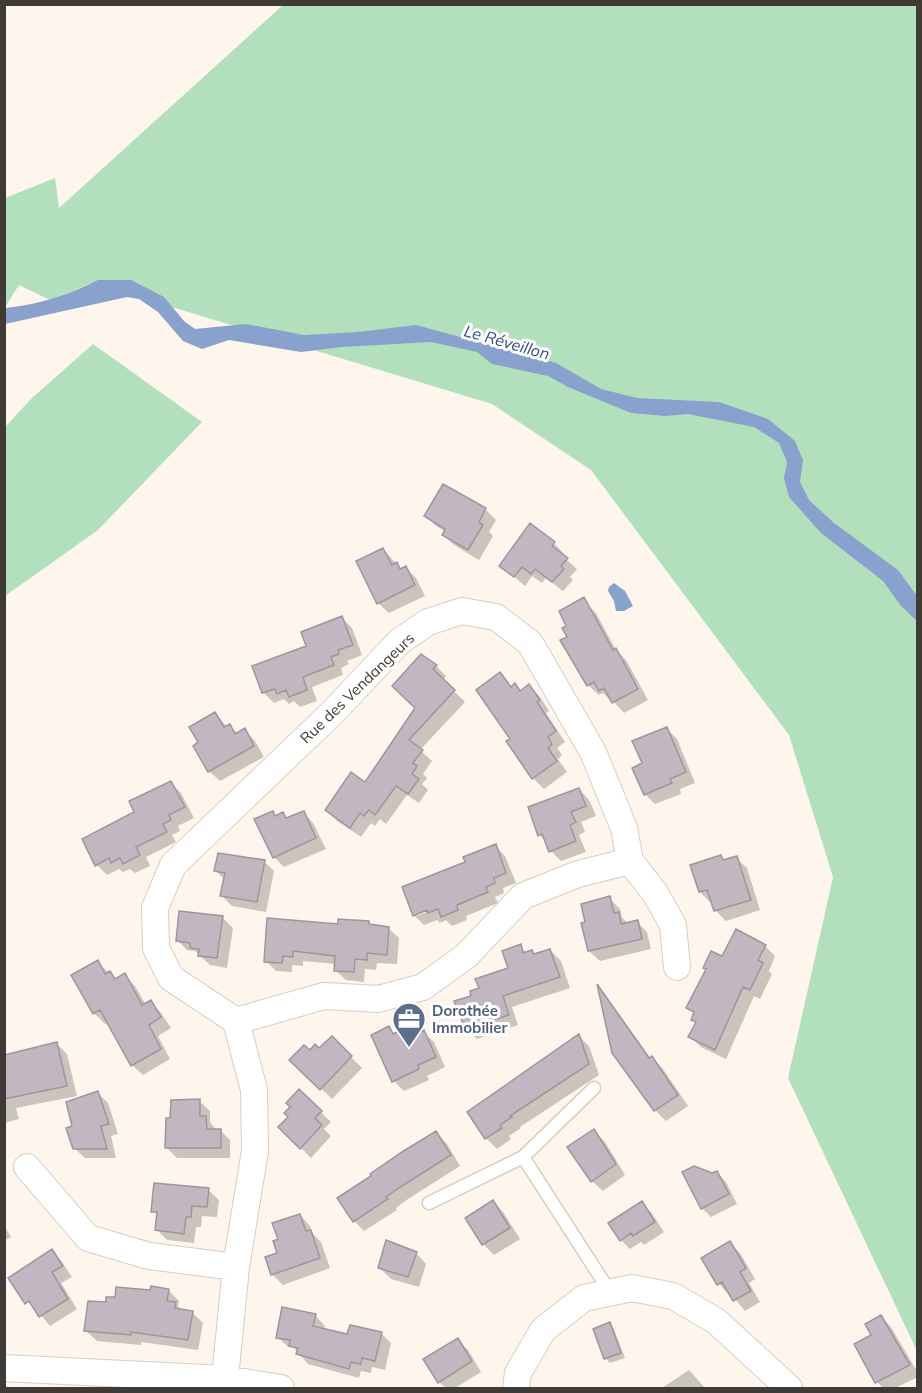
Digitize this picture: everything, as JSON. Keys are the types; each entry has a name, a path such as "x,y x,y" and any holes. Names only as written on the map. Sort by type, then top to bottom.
{"street":[{"name":"Rue des Vendangeurs","path":"236,1021 171,978 156,948 155,908 173,866 332,712 400,641 428,622 462,611 496,617 530,643 593,752 624,828 630,861 655,893 673,925 677,967"},
{"path":"224,1384 236,1267 255,1150 254,1090 236,1021 324,996 378,999 423,987 466,956 523,896 578,874 630,861"},
{"path":"27,1167 88,1238 149,1256 236,1267"},
{"path":"516,1389 518,1373 543,1330 584,1298 632,1288 673,1296 716,1321 789,1389"},
{"path":"4,1368 281,1389"}],"lane":[{"path":"429,1203 523,1157 594,1088"},
{"path":"523,1157 610,1293"}],"green space":[{"path":"283,5 917,5 917,1351 788,1078 833,877 789,735 591,470 492,404 92,283 50,300 19,285 5,307 5,198 55,178 59,208"},
{"path":"93,344 202,422 98,530 5,596 5,427 32,398"}],"water":[{"path":"98,280 131,280 164,297 184,321 195,329 246,324 304,335 358,332 416,325 556,363 601,389 637,398 719,402 768,419 795,441 803,460 800,482 809,500 834,523 898,570 917,596 917,621 901,606 883,581 821,533 789,497 784,478 787,462 779,443 754,427 688,414 665,416 631,413 568,387 548,376 492,364 477,352 431,342 342,347 301,352 229,340 202,349 183,341 158,312 139,299 127,297 5,324 5,308 53,299"},
{"path":"614,583 625,591 633,606 624,611 616,611 614,601 608,591"}],"building":[{"path":"443,484 486,508 479,522 483,525 468,550 442,535 445,529 424,516"},
{"path":"530,523 555,542 552,546 568,558 561,566 564,569 552,582 535,569 531,574 522,567 514,577 499,566"},
{"path":"383,548 392,565 397,562 400,569 406,566 415,585 377,604 356,561"},
{"path":"584,597 613,650 616,648 638,689 612,703 604,688 599,691 594,682 587,686 560,640 567,637 562,628 566,626 559,611"},
{"path":"342,616 353,645 338,650 339,654 331,657 334,665 303,677 307,690 289,697 286,690 277,694 275,689 262,693 252,666 306,646 301,632"},
{"path":"421,654 437,665 433,669 455,690 409,740 423,750 413,763 417,766 412,774 419,779 408,794 396,786 375,815 369,810 364,816 360,813 350,828 325,810 351,772 365,782 415,708 392,686"},
{"path":"500,672 511,687 515,683 520,691 529,684 540,700 537,702 556,731 548,737 552,744 548,748 557,761 532,779 506,741 510,739 476,690"},
{"path":"215,712 224,727 230,724 235,734 245,728 254,746 208,772 193,746 198,742 189,727"},
{"path":"667,727 686,772 670,779 672,783 644,795 632,768 642,763 632,741"},
{"path":"171,781 185,807 169,815 171,820 163,824 167,832 136,847 140,855 123,864 120,858 111,863 109,858 95,866 82,839 134,812 129,801"},
{"path":"579,788 586,806 571,812 576,822 570,825 576,841 549,852 542,834 538,836 528,807"},
{"path":"273,811 275,816 283,812 286,818 304,811 316,838 273,858 254,819"},
{"path":"496,844 506,873 494,878 495,883 486,887 488,892 457,905 458,910 441,917 438,909 428,913 427,910 413,916 402,887 465,862 463,857"},
{"path":"218,853 265,860 257,902 220,896 225,873 214,871"},
{"path":"721,855 723,860 737,856 751,900 714,911 707,890 699,892 690,865"},
{"path":"610,896 614,913 619,912 621,924 638,920 642,939 588,951 581,923 585,922 581,904"},
{"path":"179,911 223,916 217,958 198,956 199,949 190,948 190,943 176,941"},
{"path":"267,918 338,924 338,919 369,921 369,924 389,927 387,955 367,953 367,960 355,959 354,972 334,971 335,956 293,951 293,957 283,956 282,963 264,962"},
{"path":"736,929 766,945 758,960 763,963 750,990 743,987 715,1050 688,1037 696,1022 691,1020 694,1012 686,1008 706,969 703,968 711,951 722,956"},
{"path":"521,944 523,953 532,950 534,954 550,949 560,977 503,996 509,1015 465,1029 454,1001 471,996 470,991 479,988 475,979 508,968 502,951"},
{"path":"98,960 105,974 110,971 115,979 125,973 142,1005 151,1000 161,1017 149,1025 161,1049 131,1066 100,1010 93,1014 71,975"},
{"path":"597,984 649,1058 652,1056 678,1095 654,1111 612,1053"},
{"path":"389,1026 393,1034 404,1029 407,1037 424,1030 436,1057 418,1065 419,1069 392,1082 371,1035"},
{"path":"579,1034 589,1064 510,1116 512,1117 500,1125 502,1128 485,1139 467,1112"},
{"path":"332,1036 352,1056 320,1090 289,1060 304,1045 310,1050 315,1044 319,1048"},
{"path":"57,1042 67,1086 4,1099 4,1055"},
{"path":"299,1089 322,1111 315,1118 322,1125 300,1149 278,1127 288,1117 284,1113 290,1107 286,1103"},
{"path":"98,1091 109,1124 101,1126 107,1149 73,1149 66,1128 72,1126 66,1102"},
{"path":"200,1099 200,1116 206,1116 207,1129 221,1129 221,1148 165,1148 166,1118 170,1118 171,1100"},
{"path":"594,1129 616,1164 591,1182 567,1147"},
{"path":"436,1131 451,1155 397,1189 386,1197 388,1199 353,1222 337,1198"},
{"path":"694,1166 712,1173 717,1171 729,1194 701,1209 682,1172"},
{"path":"154,1183 209,1188 207,1207 192,1206 191,1217 186,1217 184,1234 155,1230 157,1212 151,1212"},
{"path":"493,1200 510,1228 482,1245 465,1218"},
{"path":"642,1201 655,1222 633,1236 631,1233 620,1241 608,1223"},
{"path":"300,1214 306,1231 311,1230 320,1258 271,1275 265,1257 277,1253 273,1241 278,1239 272,1223"},
{"path":"386,1240 417,1252 408,1277 378,1268"},
{"path":"730,1241 746,1268 740,1272 751,1291 733,1301 722,1282 717,1285 701,1258"},
{"path":"52,1249 63,1266 52,1272 68,1299 39,1317 29,1301 25,1304 8,1278"},
{"path":"151,1286 169,1289 167,1301 176,1302 175,1308 193,1311 188,1340 131,1332 131,1335 84,1331 88,1301 106,1302 106,1297 115,1297 116,1287 150,1290"},
{"path":"282,1307 316,1314 313,1326 347,1334 350,1325 382,1332 375,1361 362,1358 361,1364 351,1362 349,1369 296,1354 298,1348 289,1346 290,1340 276,1338"},
{"path":"881,1315 910,1365 875,1383 854,1344 871,1335 865,1324"},
{"path":"610,1322 621,1353 604,1359 593,1329"},
{"path":"458,1338 472,1361 438,1383 423,1359"}],"place":[{"name":"Dorothée Immobilier","path":"409,1048"}],"water label":[{"name":"Le Réveillon","path":"507,342"}]}
